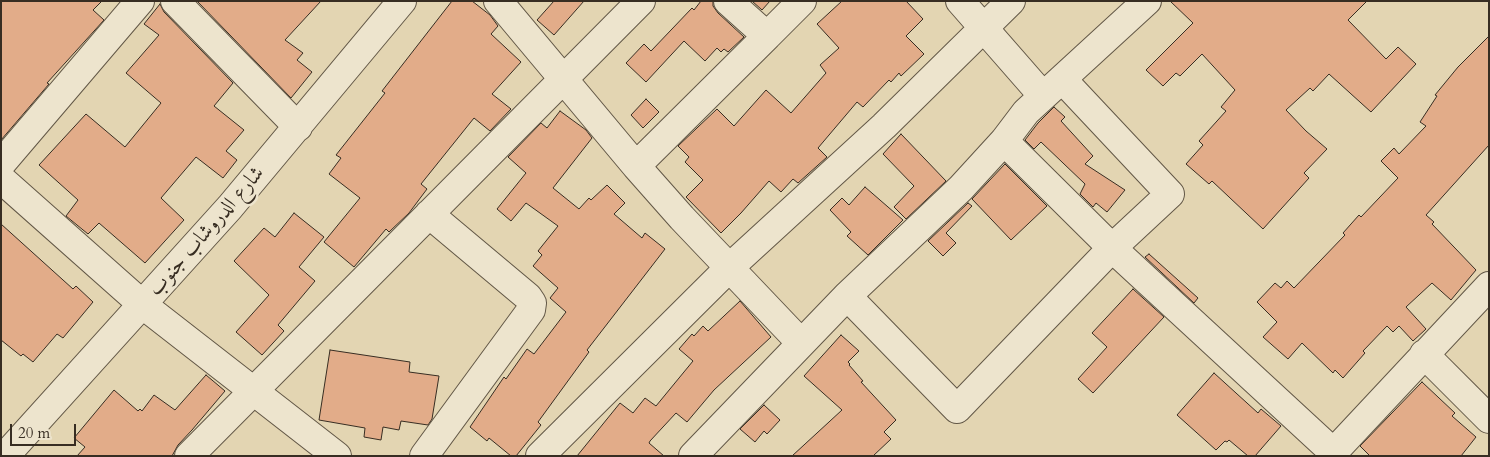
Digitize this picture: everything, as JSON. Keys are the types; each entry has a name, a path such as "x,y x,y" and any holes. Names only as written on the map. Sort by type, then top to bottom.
{"street":[{"path":"1,164 140,1"},
{"path":"175,1 298,127"},
{"name":"شارع الدروشاب جنوب","path":"5,456 230,207 402,1"},
{"path":"498,1 682,218 801,343"},
{"path":"189,456 641,1"},
{"path":"728,1 767,36"},
{"path":"636,166 802,1"},
{"path":"847,296 957,409 1112,248 1170,194 984,27 960,1"},
{"path":"540,456 729,268 884,126 1011,1"},
{"path":"693,456 847,296 961,188 1004,141 1017,122 1147,1"},
{"path":"1004,141 1112,248 1331,454 1489,286"},
{"path":"1,179 143,305 337,456"},
{"path":"424,456 531,310 532,302 429,214"},
{"path":"1424,354 1489,419"}],"building":[{"path":"1,1 102,1 93,10 104,20 47,83 49,84 1,140"},
{"path":"197,1 321,1 285,40 303,53 297,60 312,72 291,98"},
{"path":"452,1 472,1 490,15 498,26 491,34 521,62 492,94 511,109 490,131 474,118 421,184 427,189 409,213 389,232 386,229 354,267 324,242 360,198 329,174 341,158 336,155 385,93 382,91"},
{"path":"554,1 584,1 554,35 537,20"},
{"path":"701,1 713,1 713,6 718,13 744,37 728,52 724,49 721,52 717,48 705,61 684,41 646,82 626,63 644,44 651,51"},
{"path":"752,1 770,1 762,10"},
{"path":"842,1 906,1 923,19 906,36 924,54 901,76 899,73 891,82 889,80 863,107 857,102 818,148 827,157 798,183 793,179 781,192 769,181 721,233 686,197 703,180 685,162 689,157 678,146 717,109 734,126 766,90 791,113 826,73 820,65 839,48 817,24"},
{"path":"1170,1 1367,1 1348,20 1386,59 1398,47 1416,64 1371,112 1329,74 1313,91 1310,88 1286,110 1327,149 1304,173 1309,178 1263,229 1212,181 1209,184 1186,164 1203,145 1199,141 1226,111 1221,107 1235,90 1202,54 1180,76 1176,73 1163,86 1146,70 1193,23"},
{"path":"160,4 164,12 233,83 214,106 244,130 226,151 237,160 223,178 196,157 161,198 184,220 145,263 99,223 88,234 66,216 78,200 39,165 86,114 125,147 161,103 126,73 159,35 144,24"},
{"path":"1489,36 1489,145 1426,215 1434,222 1432,224 1476,270 1451,300 1432,283 1406,307 1426,329 1413,341 1399,326 1393,332 1387,326 1363,351 1365,353 1343,378 1335,370 1333,373 1302,343 1288,359 1263,337 1277,322 1257,302 1275,283 1281,288 1287,281 1294,288 1345,235 1343,233 1359,215 1361,217 1398,178 1381,161 1394,148 1399,154 1426,126 1420,122 1437,96 1435,95 1458,67"},
{"path":"646,99 659,112 643,128 631,115"},
{"path":"1054,107 1065,117 1061,121 1093,156 1085,164 1125,190 1107,212 1096,203 1093,207 1080,194 1085,184 1041,142 1034,149 1025,140"},
{"path":"560,111 586,130 592,138 553,188 579,209 589,198 591,200 607,185 625,203 614,214 642,238 645,233 665,249 587,350 589,352 538,422 541,425 516,456 511,456 489,438 487,441 470,427 504,377 506,379 527,349 534,354 566,312 550,298 558,288 533,266 542,255 538,251 558,226 526,203 511,221 497,209 526,173 508,157 541,123 547,128"},
{"path":"901,134 946,181 906,219 894,207 914,186 883,154"},
{"path":"1005,164 1047,206 1011,240 972,199"},
{"path":"865,187 903,220 868,255 847,236 851,232 830,210 842,198 849,205"},
{"path":"968,203 972,206 946,233 956,243 943,256 928,241"},
{"path":"294,213 324,237 299,267 315,281 278,325 284,331 262,355 236,332 269,295 234,261 264,228 275,237"},
{"path":"1,224 73,289 76,286 93,302 63,338 57,334 33,362 23,354 21,356 1,340"},
{"path":"1149,254 1198,298 1194,303 1145,257"},
{"path":"1133,289 1164,317 1093,393 1078,379 1107,347 1092,333"},
{"path":"740,301 771,337 714,390 687,422 676,413 650,441 649,443 664,456 577,456 620,403 633,413 645,398 656,406 693,361 679,349 692,334 694,336 703,326 708,331"},
{"path":"841,335 859,351 848,362 849,365 863,381 861,382 896,420 884,432 891,439 873,456 792,456 842,410 804,376"},
{"path":"330,350 410,362 409,372 439,376 432,419 428,425 401,421 399,430 383,427 381,440 364,437 365,428 319,420"},
{"path":"1214,373 1258,413 1261,409 1281,426 1255,456 1248,456 1229,440 1225,441 1216,450 1177,415"},
{"path":"206,375 225,391 178,445 172,456 77,456 85,447 74,438 114,390 138,411 140,409 142,411 154,395 175,410"},
{"path":"1422,382 1455,413 1452,416 1476,437 1461,456 1370,456 1360,446"},
{"path":"764,405 780,420 767,434 764,431 755,442 740,429"}]}
